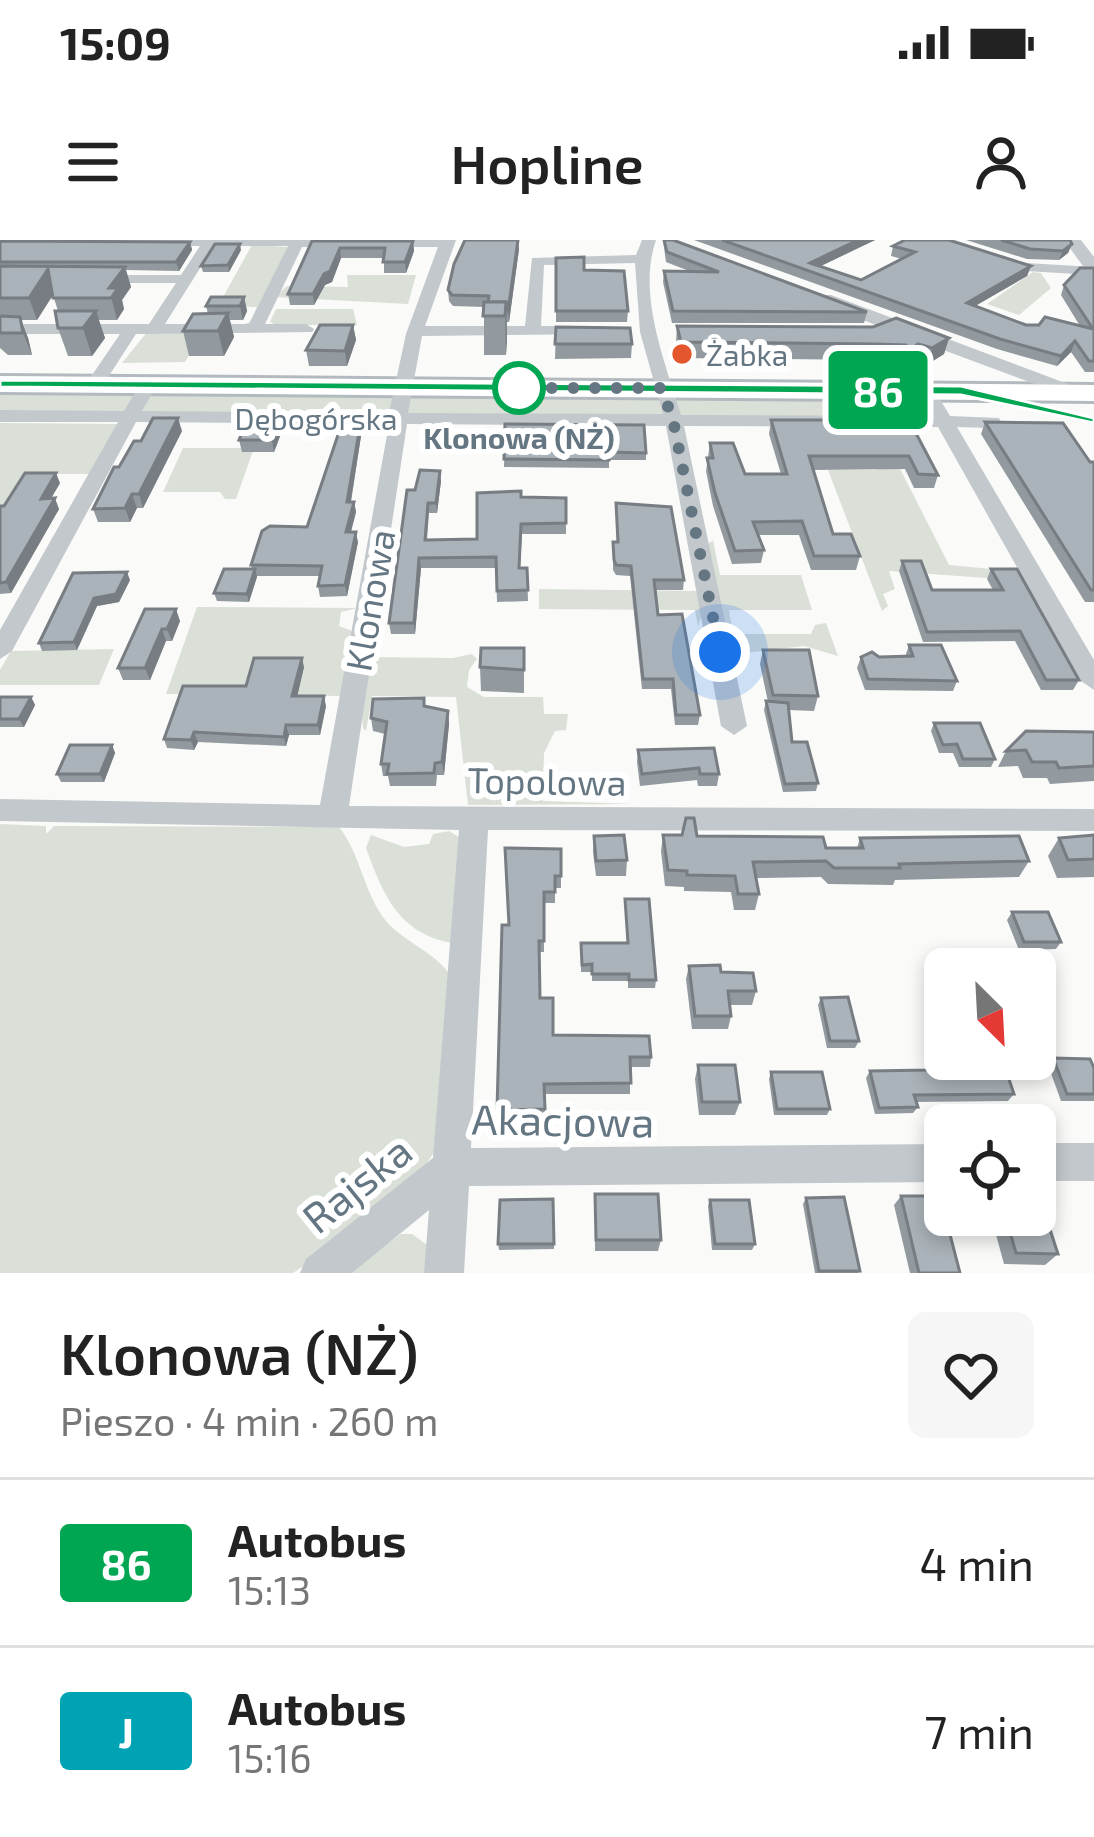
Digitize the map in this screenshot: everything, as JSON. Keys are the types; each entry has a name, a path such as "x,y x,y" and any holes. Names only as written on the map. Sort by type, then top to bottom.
{"main road":[{"name":"Dębogórska","path":"0,384 961,390 1067,396 1094,418"}],"street":[{"path":"649,240 642,259 648,332 673,420 734,726"},
{"path":"934,240 1024,268 1094,270"},
{"path":"1072,240 1094,270"},
{"path":"0,241 447,242"},
{"path":"155,328 210,241"},
{"path":"256,327 298,241"},
{"name":"Klonowa","path":"333,814 396,419 394,406 418,331 429,275 447,242"},
{"path":"532,330 537,261 642,259"},
{"path":"70,279 186,279"},
{"path":"808,293 1010,368 1067,396"},
{"path":"869,333 894,326"},
{"path":"0,328 306,329"},
{"path":"94,384 131,329"},
{"path":"418,331 602,332"},
{"path":"625,332 670,333"},
{"path":"1010,368 1067,396"},
{"path":"0,651 148,385"},
{"path":"926,390 1094,681"},
{"name":"Dębogórska","path":"0,416 992,422"},
{"name":"Topolowa","path":"0,810 474,819 1094,820"},
{"name":"Akacjowa","path":"474,819 452,1167 924,1163"},
{"path":"1056,1162 1094,1162"},
{"path":"444,1273 452,1167"},
{"name":"Rajska","path":"320,1273 452,1167"}],"shaded area":[{"path":"252,245 288,247 255,323 242,325 250,322 257,307 218,306"},
{"path":"1033,272 1041,273 1051,288 1019,315 987,304"},
{"path":"347,275 416,275 408,304 275,297 287,286 348,287"},
{"path":"276,309 353,309 357,325 276,325 270,322"},
{"path":"148,331 201,334 185,362 122,363"},
{"path":"0,388 926,399 933,419 0,414"},
{"path":"0,423 120,424 91,474 27,474 0,515"},
{"path":"183,448 254,448 236,499 225,499 220,492 163,492"},
{"path":"891,451 949,565 1024,572 1029,581 889,571 895,589 883,594 888,606 882,611 828,470 876,470"},
{"path":"713,540 720,575 801,575 812,610 729,610 733,634 811,634 815,625 826,623 838,656 804,646 746,653 731,650 707,545"},
{"path":"539,589 696,591 704,609 698,626 695,610 539,609"},
{"path":"197,607 357,608 341,612 339,626 352,631 342,696 166,694"},
{"path":"114,649 99,685 0,685 0,670 11,651"},
{"path":"472,654 477,659 469,670 467,687 484,697 543,697 544,714 568,714 566,730 555,731 544,753 543,801 632,804 468,805 456,697 372,696 366,731 363,728 361,702 369,657"},
{"path":"0,824 46,826 46,834 54,826 339,827 386,921 451,976 435,1151 425,1166 353,1232 293,1273 0,1273"},
{"path":"449,831 465,841 452,943 418,930 395,909 366,848 371,835 404,847 429,844 433,834"},
{"path":"401,1234 412,1234 431,1248 432,1273 347,1273"}],"building":[{"path":"465,240 518,240 508,311 506,302 488,302 489,296 452,295 448,290"},
{"path":"664,240 867,312 673,311 664,271 719,272 667,252"},
{"path":"722,240 858,240 810,263 861,280 915,252 893,246 905,240 949,240 1031,266 967,303 1026,325 1039,325 1045,317 1093,329 1064,285 1080,268 1094,268 1094,361 1089,361 1075,341 1061,356 1000,339"},
{"path":"1001,240 1070,240 1072,244 1063,251 1030,249"},
{"path":"0,241 190,242 176,262 0,262"},
{"path":"312,241 413,241 405,262 383,262 385,248 340,248 313,294 288,294"},
{"path":"215,244 240,244 228,265 201,266"},
{"path":"584,257 584,270 624,271 628,311 556,311 556,258"},
{"path":"0,266 125,267 109,288 118,288 111,298 53,298 48,269 29,298 0,298"},
{"path":"211,297 244,297 240,306 206,306"},
{"path":"484,302 506,302 505,316 483,316"},
{"path":"55,311 96,311 83,328 58,328"},
{"path":"228,313 218,331 183,331 193,314"},
{"path":"0,316 20,317 23,333 0,333"},
{"path":"896,318 949,338 932,348 918,344 909,351 906,345 681,342 677,326 873,327"},
{"path":"320,325 353,325 345,351 306,350"},
{"path":"556,327 630,328 632,344 555,344"},
{"path":"153,418 178,418 139,494 132,494 125,508 93,509 114,467 119,467 134,441 141,441"},
{"path":"908,418 938,475 918,474 909,456 809,456 833,534 851,534 860,556 814,556 802,521 753,522 764,550 735,551 715,493 707,458 713,458 710,443 733,443 745,474 787,474 771,420 857,420 860,427 894,428 892,423"},
{"path":"247,420 279,420 272,440 239,440"},
{"path":"985,422 1063,423 1094,462 1094,590 1091,590"},
{"path":"505,424 644,425 646,453 609,452 609,460 504,459"},
{"path":"341,426 360,426 347,502 354,502 346,532 356,532 345,585 318,586 322,566 251,565 262,531 270,526 307,527"},
{"path":"420,470 440,471 436,503 428,503 425,540 477,539 477,493 521,491 521,497 566,498 566,523 521,524 519,568 527,568 528,590 497,591 496,557 419,558 414,623 389,623 407,490 415,490"},
{"path":"25,473 56,473 41,499 55,498 6,582 0,583 0,506"},
{"path":"616,503 671,507 684,580 654,580 658,615 682,614 700,715 676,715 673,679 643,679 631,566 616,565 614,560"},
{"path":"902,561 921,561 932,590 1003,590 991,569 1017,569 1079,680 1046,680 1020,631 927,632"},
{"path":"224,569 255,569 247,594 214,593"},
{"path":"127,572 116,594 94,598 74,642 39,643 73,573"},
{"path":"145,609 176,609 145,668 118,668"},
{"path":"909,645 941,645 957,681 868,679 861,657 872,652 879,657 913,656"},
{"path":"481,648 524,648 524,670 480,667"},
{"path":"763,650 809,650 818,696 773,695"},
{"path":"254,658 302,658 292,696 324,696 318,725 286,725 284,737 194,732 191,740 164,739 183,686 246,686"},
{"path":"0,697 31,697 19,719 0,719"},
{"path":"424,698 424,706 448,711 442,762 435,763 434,773 387,774 389,764 381,764 387,722 371,718 373,699"},
{"path":"766,701 788,703 792,742 807,742 818,783 785,784"},
{"path":"934,723 980,723 995,759 963,759 957,744 943,745"},
{"path":"1026,731 1094,732 1094,766 1059,768 1056,762 1032,762 1026,750 1006,751"},
{"path":"70,745 112,745 100,774 57,774"},
{"path":"714,748 719,774 700,774 699,768 642,774 638,750"},
{"path":"686,818 694,818 697,836 823,837 826,848 863,848 860,838 1019,836 1029,861 899,864 900,868 834,868 826,861 753,862 759,894 738,894 735,876 668,870 663,835 682,835"},
{"path":"624,835 627,860 596,861 594,836"},
{"path":"1094,835 1094,859 1068,860 1059,838"},
{"path":"505,848 561,849 561,876 555,876 555,892 544,892 540,998 553,998 553,1035 649,1036 651,1057 630,1057 631,1083 544,1084 545,1109 497,1110 502,925 509,925"},
{"path":"625,899 649,899 656,980 592,974 592,964 582,965 581,943 628,943"},
{"path":"1012,912 1048,912 1061,942 1024,942"},
{"path":"720,965 721,972 753,973 756,991 728,991 731,1016 695,1016 689,966"},
{"path":"848,997 859,1041 830,1041 821,998"},
{"path":"1056,1058 1090,1059 1094,1094 1067,1094"},
{"path":"698,1065 735,1065 740,1102 702,1102"},
{"path":"924,1070 924,1080 1009,1080 1014,1094 914,1095 918,1107 879,1108 870,1071"},
{"path":"771,1072 822,1072 830,1109 777,1109"},
{"path":"595,1194 658,1194 661,1240 596,1240"},
{"path":"901,1196 924,1196 924,1236 950,1236 960,1273 919,1273"},
{"path":"844,1197 860,1271 819,1271 806,1198"},
{"path":"553,1199 554,1244 498,1244 500,1200"},
{"path":"710,1200 749,1200 755,1244 715,1244"},
{"path":"1011,1236 1052,1236 1058,1254 1016,1253"}],"bus line":[{"name":"86","path":"0,384 961,390 1094,418"}],"place":[{"name":"Żabka","path":"682,354"},
{"name":"Klonowa (NŻ)","path":"519,388"}],"route":[{"path":"519,388 503,388 662,388 674,425 720,652"}]}
